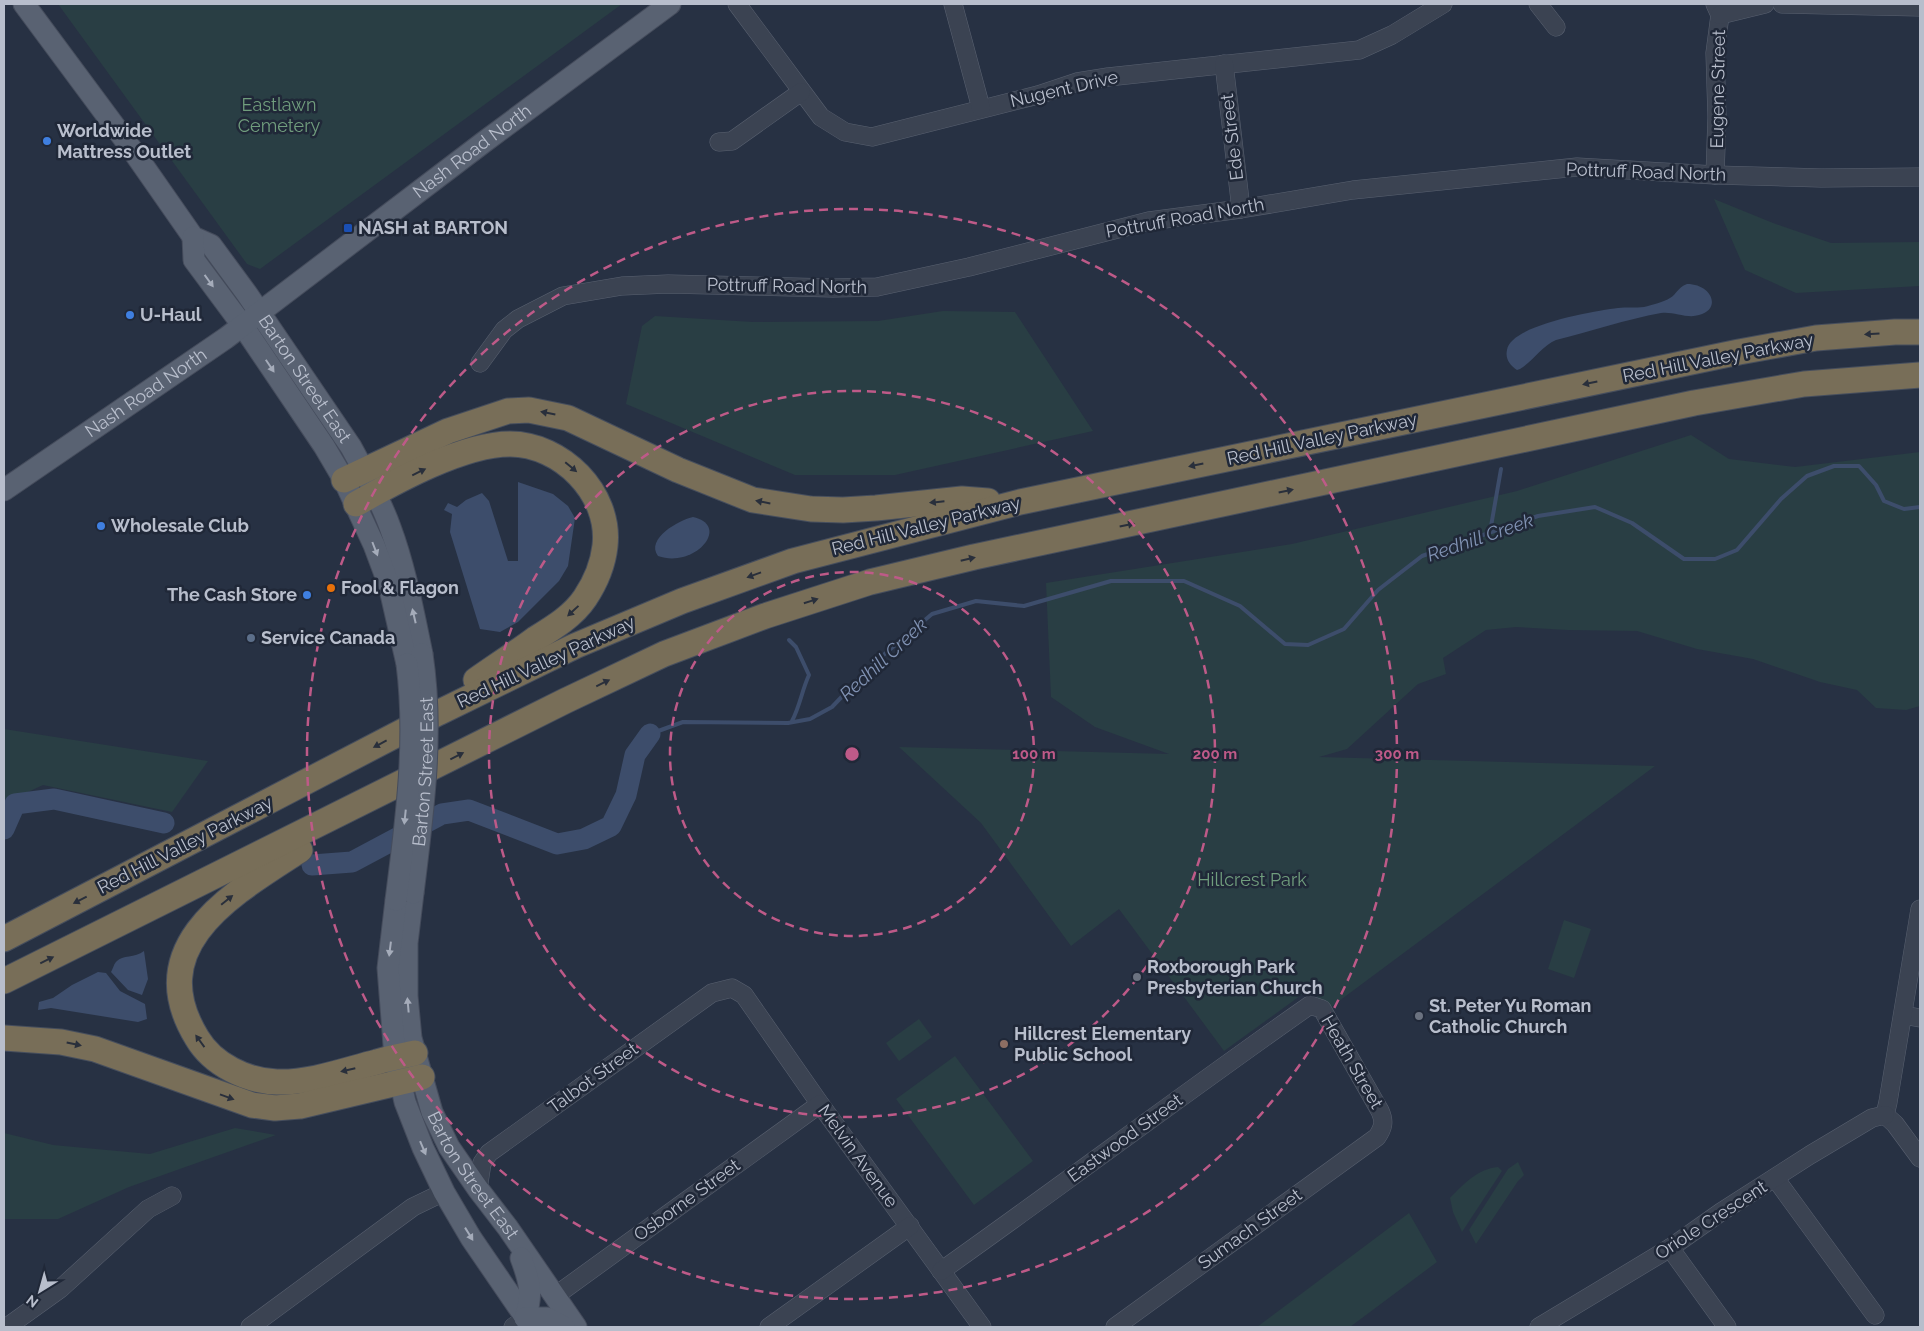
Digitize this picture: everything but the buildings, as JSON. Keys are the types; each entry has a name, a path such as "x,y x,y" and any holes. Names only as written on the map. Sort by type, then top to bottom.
{"highway":[{"name":"Red Hill Valley Parkway","path":"4,939 438,713 575,646 682,601 793,561 1020,502 1739,352 1816,338 1920,332"},
{"path":"4,981 664,654 765,616 870,582 984,555 1694,403 1804,384 1920,375"},
{"path":"354,475 448,430 508,411 529,410 568,418 685,473 730,492 763,502 811,509 843,510 962,500 1020,502"},
{"path":"365,499 436,463 492,445 511,444 530,446 562,460 576,471 589,487 600,510 605,545 598,575 580,604 556,626 469,684 438,713"},
{"path":"351,810 324,834 247,884 222,903 209,916 197,931 185,954 180,978 180,1002 191,1029 200,1044 213,1058 232,1070 253,1078 276,1082 292,1081 355,1069 405,1056"},
{"path":"4,1038 61,1042 95,1049 252,1106 275,1108 300,1106 412,1080"}],"main road":[{"name":"Barton Street East","path":"24,4 133,151 193,237 211,245 260,314 351,448 354,475 365,499 390,527 405,578 415,659 428,736 422,825 405,896 407,979 411,1038 405,1056 412,1080 432,1112 450,1147 576,1327"},
{"name":"Nash Road North","path":"4,490 260,314 484,142 670,4"},
{"name":"Barton Street East","path":"193,237 194,260 243,326 324,446 354,475"},
{"name":"Barton Street East","path":"412,1080 405,1102 422,1148 444,1192 523,1324"},
{"path":"508,1228 530,1286 530,1302 523,1324"},
{"path":"523,1324 547,1318 564,1327"}],"street":[{"name":"Nugent Drive","path":"737,4 821,117 845,132 872,137 906,130 981,108 1038,95 1077,82 1359,50 1392,36 1442,4"},
{"path":"953,4 981,108"},
{"path":"1538,4 1556,27"},
{"path":"1718,10 1765,4"},
{"path":"1782,4 1920,7"},
{"name":"Eugene Street","path":"1715,175 1718,117 1715,54 1718,10"},
{"name":"Ede Street","path":"1224,64 1240,209"},
{"path":"719,142 732,142 801,92"},
{"name":"Pottruff Road North","path":"480,363 504,330 518,319 563,296 622,286 668,284 833,288 877,286 969,267 1149,220 1240,209 1353,190 1577,167 1715,175 1821,178 1920,177"},
{"path":"1920,909 1885,1115 1895,1124 1920,1158"},
{"name":"Melvin Avenue","path":"732,988 744,995 820,1104 982,1327"},
{"name":"Talbot Street","path":"478,1189 482,1163 489,1153 712,993 732,988"},
{"name":"Heath Street","path":"1310,1005 1322,1009 1326,1013 1380,1111 1384,1122 1383,1128"},
{"name":"Eastwood Street","path":"941,1271 1310,1005"},
{"path":"1903,1015 1920,1018"},
{"name":"Osborne Street","path":"555,1296 820,1104"},
{"name":"Oriole Crescent","path":"1538,1327 1670,1248 1721,1212 1872,1118 1885,1115"},
{"name":"Sumach Street","path":"1115,1327 1377,1137 1383,1128"},
{"path":"1774,1178 1875,1316"},
{"path":"250,1327 413,1207 444,1192"},
{"path":"6,1327 60,1289 148,1210 172,1196"},
{"path":"769,1327 910,1226"},
{"path":"1670,1248 1727,1327"}],"green space":[{"name":"Eastlawn Cemetery","path":"58,4 622,4 260,269 247,264"},
{"path":"1714,199 1773,223 1831,243 1920,242 1920,286 1796,293 1745,270"},
{"path":"943,311 1015,312 1093,431 895,475 795,475 626,404 642,326 655,316 753,322 878,321"},
{"name":"Hillcrest Park","path":"1691,435 1729,459 1795,467 1920,452 1920,706 1906,710 1876,708 1857,690 1820,682 1753,659 1697,649 1637,631 1516,627 1486,630 1443,658 1446,674 1418,684 1347,749 1319,757 1655,766 1327,1010 1311,988 1224,1051 1119,909 1071,946 981,823 899,747 1169,754 1095,727 1051,697 1046,583 1292,544 1517,491"},
{"path":"4,729 208,761 172,812 43,785 4,803"},
{"path":"1564,920 1591,929 1574,978 1548,969"},
{"path":"919,1019 932,1037 899,1061 886,1043"},
{"path":"955,1056 1033,1161 974,1205 896,1099"},
{"path":"235,1128 276,1135 129,1187 58,1219 4,1219 4,1133 53,1145 150,1154"},
{"path":"1518,1162 1524,1175 1476,1244 1469,1230 1508,1169"},
{"path":"1498,1167 1502,1171 1462,1232 1453,1212 1450,1198 1477,1174 1490,1168"},
{"path":"1409,1213 1437,1262 1350,1327 1257,1327"}],"water":[{"path":"1687,284 1696,285 1708,292 1712,303 1706,312 1694,316 1661,313 1556,340 1546,346 1525,366 1517,370 1507,359 1507,350 1512,341 1522,333 1555,321 1591,312 1644,307 1665,301"},
{"path":"518,482 553,494 568,506 575,518 568,566 559,581 518,622 500,632 480,629 450,532 452,514 444,510 448,503 457,507 466,500 482,493 489,501 508,561 518,561"},
{"path":"693,517 704,522 709,529 709,537 704,545 684,557 658,556 655,550 656,543 665,531"},
{"path":"144,951 148,979 142,995 128,990 111,972 119,959 137,955"},
{"path":"98,972 106,973 120,991 145,1004 147,1019 138,1022 51,1008 38,1010 39,1002 53,998 72,985"}],"waterway":[{"name":"Redhill Creek","path":"650,734 683,722 788,723 810,719 832,707 874,663 932,614 976,601 1024,606 1111,581 1184,581 1240,606 1285,644 1308,645 1344,629 1378,590 1422,556 1538,516 1595,507 1632,523 1684,559 1715,559 1737,550 1781,499 1807,476 1834,466 1859,466 1876,485 1884,501 1904,509 1920,507"},
{"path":"1490,532 1501,469"},
{"path":"789,640 796,647 809,675 792,721"},
{"name":"Redhill Creek","path":"312,865 352,862 442,814 469,810 557,844 584,839 611,826 626,795 635,755 650,734"},
{"name":"Redhill Creek","path":"4,829 15,804 54,799 164,823"}],"place":[{"name":"Worldwide Mattress Outlet","path":"47,141"},
{"name":"NASH at BARTON","path":"348,228"},
{"name":"U-Haul","path":"130,315"},
{"name":"Wholesale Club","path":"101,526"},
{"name":"Fool & Flagon","path":"331,588"},
{"name":"The Cash Store","path":"307,595"},
{"name":"Service Canada","path":"251,638"},
{"name":"Roxborough Park Presbyterian Church","path":"1137,977"},
{"name":"St. Peter Yu Roman Catholic Church","path":"1419,1016"},
{"name":"Hillcrest Elementary Public School","path":"1004,1044"}]}
